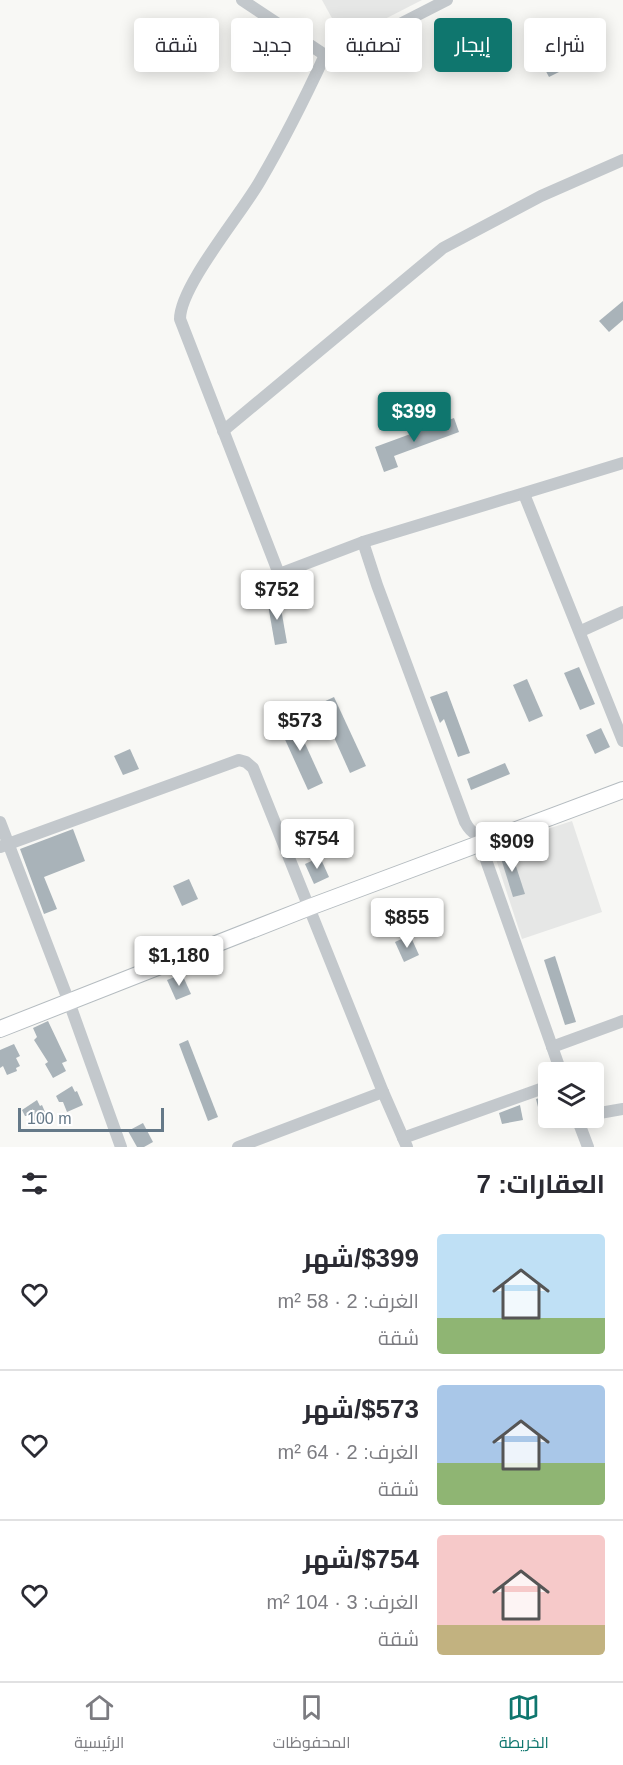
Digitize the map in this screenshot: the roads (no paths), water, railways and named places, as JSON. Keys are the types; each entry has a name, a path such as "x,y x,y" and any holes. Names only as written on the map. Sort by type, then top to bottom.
{"street":[{"path":"242,0 325,55 293,123 258,184 199,273 180,309 180,319 279,574 363,542 623,463"},
{"path":"412,18 447,0"},
{"path":"224,431 443,248 531,201 623,160"},
{"path":"524,494 581,631 623,741"},
{"path":"363,542 465,822 470,831 487,841 557,1062"},
{"path":"581,631 623,612"},
{"path":"4,845 239,760 246,762 253,768 405,1142 538,1090"},
{"path":"0,1029 310,907 623,790"},
{"path":"0,822 4,845 69,1002 121,1147"},
{"path":"455,852 465,834 465,822"},
{"path":"552,1047 623,1021"},
{"path":"238,1147 383,1092"},
{"path":"604,1112 623,1109"},
{"path":"581,1128 588,1147"}]}
